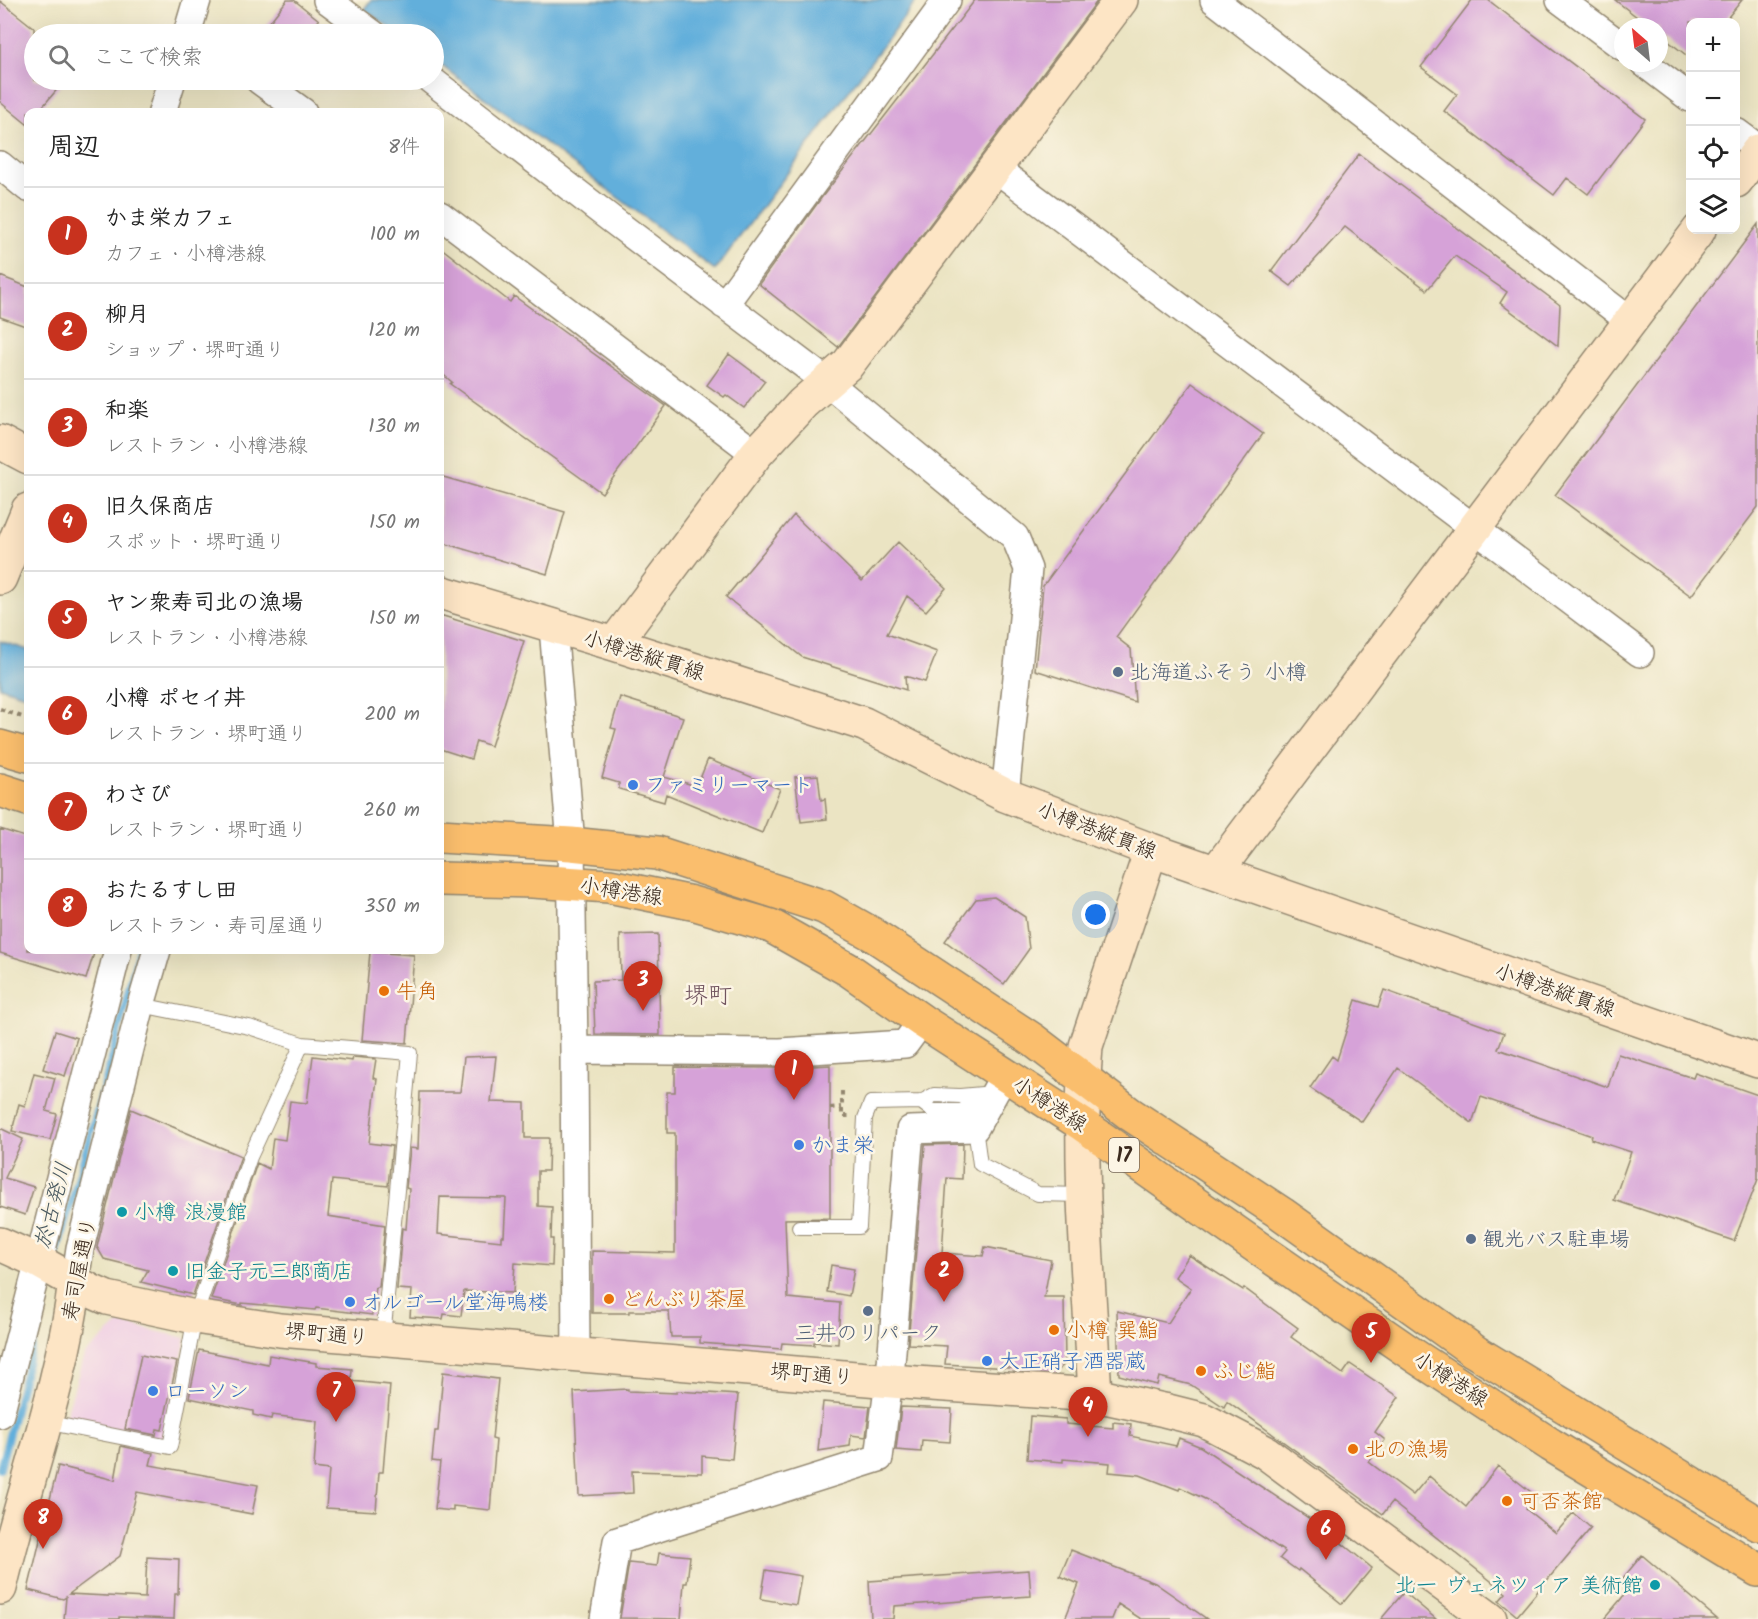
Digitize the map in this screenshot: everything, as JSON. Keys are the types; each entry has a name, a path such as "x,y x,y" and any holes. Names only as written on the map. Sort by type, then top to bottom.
{"main road":[{"path":"0,747 24,754"},
{"path":"0,790 24,798"},
{"name":"小樽港線","path":"444,836 571,844 657,853 824,907 872,934 1033,1040 1130,1114 1282,1214 1474,1351 1758,1524"},
{"name":"小樽港線","path":"444,879 609,886 692,903 771,926 849,970 922,1021 999,1083 1083,1125 1254,1246 1551,1445 1758,1570"}],"street":[{"path":"193,24 197,0"},
{"path":"724,305 947,0"},
{"path":"614,645 756,454 803,403 848,364 1121,0"},
{"path":"1214,0 1630,321"},
{"path":"1560,0 1614,40"},
{"path":"339,3 362,24"},
{"path":"1656,72 1686,95"},
{"path":"163,108 169,90"},
{"path":"273,90 298,108"},
{"path":"444,90 827,382 1015,537 1028,569 1005,795"},
{"path":"1737,180 1758,150 1740,135"},
{"path":"0,165 24,185"},
{"path":"995,168 1640,652"},
{"path":"444,218 756,454"},
{"path":"1216,872 1696,234"},
{"path":"0,442 24,454"},
{"path":"0,578 24,520"},
{"name":"小樽港縦貫線","path":"444,593 864,724 1005,795 1151,850 1758,1061"},
{"path":"554,627 571,844 576,1354"},
{"path":"1095,1395 1083,1195 1083,1077 1086,1046 1151,850"},
{"name":"寿司屋通り","path":"0,1414 58,1272 117,954"},
{"name":"寿司屋通り","path":"58,1272 80,1248 156,954"},
{"path":"574,1050 780,1052 905,1044 922,1021"},
{"path":"604,1619 617,1541 879,1458 910,1130 975,1128 999,1083"},
{"name":"堺町通り","path":"0,1244 107,1298 195,1317 280,1330 888,1381 1095,1395 1204,1420 1265,1452 1490,1619"},
{"name":"寿司屋通り","path":"0,1588 71,1316 58,1272"}],"lane":[{"path":"141,1005 249,1027 302,1044 410,1053 383,1338"},
{"path":"45,1422 170,1447 195,1317 250,1157 302,1044"},
{"path":"799,1227 859,1227 865,1118 871,1103 921,1102 933,1111 960,1111 999,1083"},
{"path":"975,1128 980,1164 1038,1194 1083,1195"}],"path":[{"path":"0,709 24,718"},
{"path":"842,1091 842,1116 851,1116"},
{"path":"830,1108 842,1107"}],"shaded area":[{"path":"120,1323 186,1338 163,1440 65,1419 84,1355"}],"water":[{"path":"371,0 917,0 715,270 444,67 444,24 385,24 364,9"},
{"path":"0,641 24,649 24,695 0,687"}],"building":[{"path":"287,0 294,0 319,20 316,24 268,24"},
{"path":"975,0 1098,0 838,347 759,284 822,197"},
{"path":"1472,0 1488,0 1645,119 1588,194 1567,178 1554,195 1444,111 1457,94 1421,67"},
{"path":"1615,0 1742,0 1727,18 1686,18 1686,55 1668,41 1668,18 1638,18"},
{"path":"0,1 29,24 24,24 24,90 57,90 41,108 24,108 24,122 0,102"},
{"path":"1359,154 1560,305 1558,346 1500,303 1507,292 1455,256 1427,290 1345,227 1291,286 1271,271"},
{"path":"1758,224 1758,507 1691,596 1555,495"},
{"path":"444,250 510,302 514,296 666,406 602,493 450,384 452,382 444,375"},
{"path":"0,276 24,285 24,326 0,317"},
{"path":"729,354 765,381 744,408 707,385"},
{"path":"1192,383 1263,434 1116,637 1131,649 1135,702 1035,670 1043,586"},
{"path":"444,477 565,512 547,574 444,543"},
{"path":"794,515 862,581 898,542 946,588 926,611 907,596 887,634 937,652 925,682 905,676 906,690 802,657 726,597"},
{"path":"444,616 524,641 491,746 476,741 471,759 444,750"},
{"path":"620,697 683,717 664,777 697,786 708,759 780,789 762,833 666,794 664,802 619,789 619,783 602,778 616,729 611,728"},
{"path":"818,775 821,800 825,799 827,819 801,822 795,777"},
{"path":"0,829 24,837 24,954 94,954 86,979 0,953"},
{"path":"994,897 1025,917 1029,949 1004,984 945,941 976,899"},
{"path":"658,934 660,1035 595,1034 593,981 621,980 620,935"},
{"path":"370,954 414,955 407,1043 362,1040"},
{"path":"1384,990 1504,1033 1498,1049 1608,1087 1618,1054 1693,1078 1695,1073 1758,1095 1758,1179 1734,1241 1614,1200 1631,1152 1591,1139 1592,1136 1481,1097 1472,1123 1398,1068 1362,1122 1310,1088 1332,1056 1337,1060 1356,1000 1378,1007"},
{"path":"55,1031 77,1038 65,1076 43,1069"},
{"path":"313,1056 352,1061 353,1057 376,1059 373,1078 377,1079 369,1143 392,1146 388,1186 332,1180 328,1216 385,1225 379,1287 376,1287 372,1315 316,1308 315,1310 242,1303 242,1305 211,1299 257,1163 269,1169 273,1138 285,1140 290,1101 307,1103"},
{"path":"496,1056 491,1102 525,1103 525,1138 549,1138 548,1171 538,1171 538,1206 552,1207 552,1266 515,1263 513,1293 464,1291 461,1316 444,1314 443,1319 410,1317 412,1290 397,1289 402,1228 406,1229 409,1189 406,1188 410,1148 418,1149 420,1092 460,1092 464,1057","holes":["440,1197 506,1198 504,1236 501,1236 501,1241 438,1234"]},
{"path":"830,1065 830,1218 785,1219 788,1298 840,1303 838,1344 782,1343 781,1349 700,1343 700,1337 671,1337 669,1311 592,1313 592,1251 675,1253 675,1133 667,1133 667,1092 675,1092 675,1067 780,1068"},
{"path":"34,1073 55,1078 46,1111 57,1114 50,1140 12,1131 19,1104 25,1106"},
{"path":"131,1109 241,1156 193,1295 141,1282 148,1270 104,1259 97,1247"},
{"path":"0,1128 23,1139 5,1178 34,1187 25,1215 0,1207"},
{"path":"963,1144 962,1179 947,1178 942,1253 983,1256 985,1247 1051,1260 1044,1297 1064,1297 1065,1363 1058,1371 945,1364 947,1346 908,1344 925,1145"},
{"path":"1189,1255 1243,1290 1244,1288 1298,1328 1291,1337 1343,1374 1350,1364 1399,1397 1375,1432 1385,1440 1369,1462 1413,1495 1429,1476 1466,1507 1498,1466 1536,1496 1526,1509 1556,1533 1573,1513 1591,1528 1517,1616 1499,1601 1506,1593 1392,1502 1383,1514 1227,1401 1224,1407 1191,1385 1159,1377 1157,1385 1119,1375 1117,1311 1168,1323 1191,1288 1175,1277"},
{"path":"831,1265 854,1269 849,1296 827,1292"},
{"path":"199,1350 268,1364 269,1355 316,1363 316,1366 352,1369 351,1381 390,1385 383,1472 379,1472 376,1511 326,1508 329,1470 314,1468 317,1421 272,1415 271,1419 253,1415 253,1411 189,1398"},
{"path":"141,1355 177,1362 162,1430 157,1429 156,1435 125,1429"},
{"path":"443,1372 498,1379 492,1439 496,1440 490,1510 453,1506 453,1511 435,1509 440,1462 432,1461 435,1431 438,1431"},
{"path":"628,1389 628,1391 738,1395 732,1459 702,1456 702,1473 632,1471 633,1493 579,1496 574,1392"},
{"path":"823,1402 870,1406 866,1437 851,1435 850,1446 818,1451"},
{"path":"901,1407 952,1409 950,1442 922,1440 921,1452 896,1450"},
{"path":"1030,1416 1066,1419 1066,1424 1113,1428 1113,1422 1131,1424 1130,1436 1176,1446 1179,1438 1201,1447 1311,1518 1372,1568 1342,1604 1299,1569 1298,1571 1280,1558 1285,1552 1207,1500 1180,1487 1179,1490 1140,1475 1109,1472 1110,1463 1027,1459"},
{"path":"121,1446 153,1453 150,1465 258,1485 252,1514 137,1492 120,1556 69,1594 145,1598 147,1557 179,1559 178,1594 175,1594 174,1619 119,1617 119,1619 64,1619 66,1597 63,1599 28,1590 58,1466 115,1480"},
{"path":"1071,1550 1155,1583 1207,1619 1141,1619 1118,1604 1112,1619 1065,1619 1079,1584 1060,1576"},
{"path":"659,1553 690,1556 687,1583 684,1583 681,1619 620,1618 629,1563 657,1566"},
{"name":"北一 ヴェネツィア 美術館","path":"1642,1555 1717,1619 1604,1619 1632,1586 1623,1578"},
{"path":"766,1570 801,1576 796,1605 761,1599"},
{"path":"1029,1570 1031,1596 894,1606 893,1619 871,1619 869,1581"},
{"path":"1404,1592 1436,1619 1381,1619"}],"waterway":[{"name":"於古発川","path":"55,1260 112,1057 137,954"},
{"name":"於古発川","path":"0,1469 50,1277"}],"place":[{"name":"北海道ふそう 小樽","path":"1118,672"},
{"name":"ファミリーマート","path":"633,785"},
{"name":"牛角","path":"384,991"},
{"name":"和楽","path":"643,1011"},
{"name":"かま栄カフェ","path":"794,1100"},
{"name":"かま栄","path":"799,1145"},
{"name":"小樽 浪漫館","path":"122,1212"},
{"name":"観光バス駐車場","path":"1471,1239"},
{"name":"旧金子元三郎商店","path":"173,1271"},
{"name":"どんぶり茶屋","path":"609,1299"},
{"name":"オルゴール堂海鳴楼","path":"350,1302"},
{"name":"柳月","path":"944,1302"},
{"name":"三井のリパーク","path":"868,1311"},
{"name":"小樽 巽鮨","path":"1054,1330"},
{"name":"大正硝子酒器蔵","path":"987,1361"},
{"name":"ヤン衆寿司北の漁場","path":"1371,1363"},
{"name":"ふじ鮨","path":"1201,1371"},
{"name":"ローソン","path":"153,1391"},
{"name":"わさび","path":"336,1422"},
{"name":"旧久保商店","path":"1088,1437"},
{"name":"北の漁場","path":"1353,1449"},
{"name":"可否茶館","path":"1507,1501"},
{"name":"おたるすし田","path":"43,1549"},
{"name":"小樽 ポセイ丼","path":"1326,1560"},
{"name":"北一 ヴェネツィア 美術館","path":"1655,1585"}],"district":[{"name":"堺町","path":"708,995"}]}
